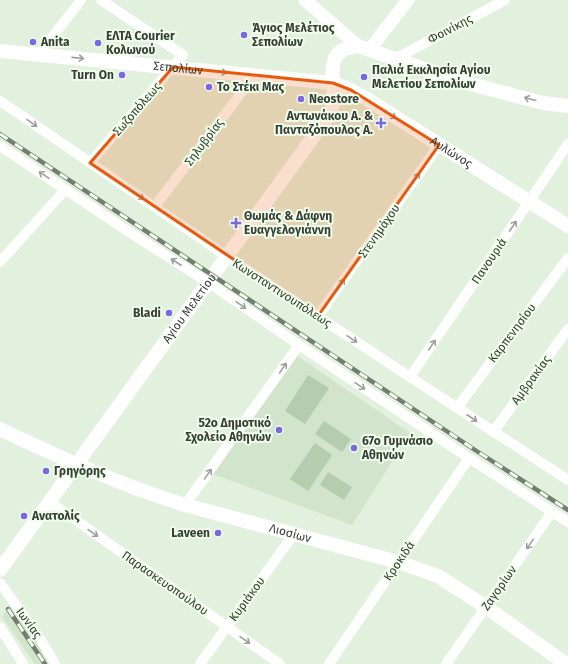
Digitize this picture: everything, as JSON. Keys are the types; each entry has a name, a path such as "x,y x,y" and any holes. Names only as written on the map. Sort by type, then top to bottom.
{"main road":[{"path":"364,48 471,84 543,103 568,106"},
{"name":"Αγίου Μελετίου","path":"0,570 228,257 327,118 332,105 332,67 335,59 345,49 364,48"},
{"name":"Σεπολίων","path":"0,50 333,83"},
{"name":"Αυλώνος","path":"333,83 351,90 367,99 568,226"},
{"name":"Λιοσίων","path":"0,428 77,465 162,498 398,562 438,576 486,607 566,663"}],"street":[{"path":"39,54 81,0"},
{"name":"Σωζοπόλεως","path":"90,163 183,55 101,0"},
{"path":"305,0 364,48 408,0"},
{"name":"Φοινίκης","path":"395,59 505,0"},
{"name":"Σηλυβρίας","path":"155,206 242,92 242,74"},
{"name":"Κωνσταντινουπόλεως","path":"0,101 228,257 568,480"},
{"name":"Πανουριά","path":"410,377 568,144"},
{"name":"Στενημάχου","path":"318,316 439,145"},
{"path":"0,146 209,283 469,458 568,522"},
{"path":"0,262 65,190"},
{"name":"Καρπενησίου","path":"457,408 568,258"},
{"name":"Αμβρακίας","path":"493,432 568,329"},
{"path":"185,505 299,345"},
{"name":"Κροκιδά","path":"329,664 469,458"},
{"name":"Παρασκευοπούλου","path":"50,502 280,664"},
{"name":"Ζαγορίων","path":"446,664 552,512"},
{"name":"Κυριάκου","path":"200,664 294,534"},
{"name":"Ιωνίας","path":"0,583 41,640 55,664"},
{"path":"0,626 24,664"}],"highlighted area":[{"path":"173,67 333,83 351,90 439,145 318,316 90,163"}],"shaded area":[{"path":"296,355 410,433 352,525 213,474"},
{"path":"308,375 329,388 305,424 285,411"},
{"path":"324,421 351,439 342,452 315,434"},
{"path":"315,443 332,455 308,491 290,479"},
{"path":"328,472 352,487 344,500 320,485"},
{"path":"10,605 27,626 50,664 35,664 2,617"}],"railway":[{"path":"0,134 475,450 568,510"},
{"path":"8,609 45,664"}],"place":[{"name":"Άγιος Μελέτιος Σεπολίων","path":"244,35"},
{"name":"Anita","path":"33,42"},
{"name":"ΕΛΤΑ Courier Κολωνού","path":"98,43"},
{"name":"Turn On","path":"122,75"},
{"name":"Παλιά Εκκλησία Αγίου Μελετίου Σεπολίων","path":"364,77"},
{"name":"Το Στέκι Μας","path":"209,87"},
{"name":"Neostore","path":"301,99"},
{"name":"Αντωνάκου Α. & Πανταζόπουλος Α.","path":"381,123"},
{"name":"Θωμάς & Δάφνη Ευαγγελογιάννη","path":"236,223"},
{"name":"Bladi","path":"169,313"},
{"name":"52ο Δημοτικό Σχολείο Αθηνών","path":"279,430"},
{"name":"67ο Γυμνάσιο Αθηνών","path":"354,448"},
{"name":"Γρηγόρης","path":"46,471"},
{"name":"Ανατολίς","path":"24,516"},
{"name":"Laveen","path":"218,533"}]}
